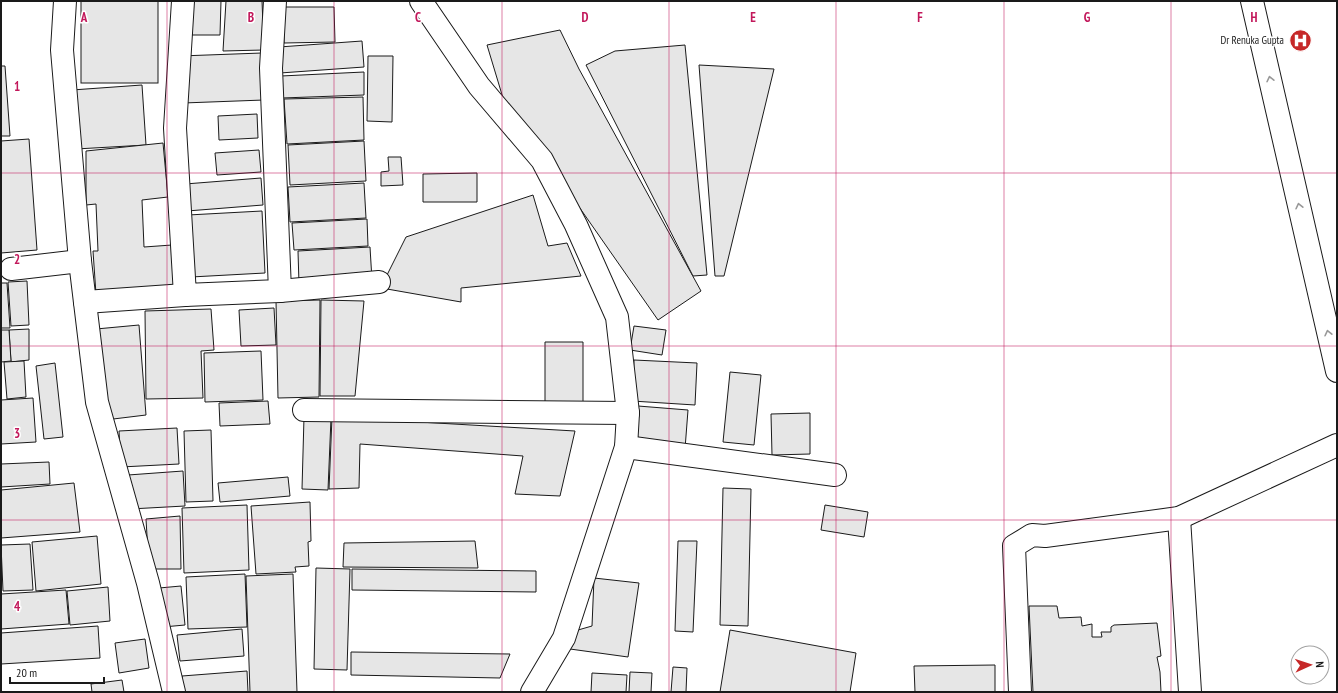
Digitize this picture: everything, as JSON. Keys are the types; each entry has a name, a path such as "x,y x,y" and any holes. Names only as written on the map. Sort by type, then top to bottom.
{"street":[{"path":"65,1 62,50 80,261 97,402 148,583 174,692"},
{"path":"182,1 175,128 185,295"},
{"path":"275,1 271,68 280,291"},
{"path":"421,1 479,86 542,160 576,225 617,316 628,413 626,447 564,638 532,692"},
{"path":"1252,1 1337,371"},
{"path":"11,269 80,261"},
{"path":"85,302 185,295 280,291 379,282"},
{"path":"304,410 628,413"},
{"path":"1020,692 1014,546 1032,535 1045,536 1179,518 1337,445"},
{"path":"626,447 835,475"},
{"path":"1179,518 1190,692"}],"building":[{"path":"81,1 158,1 158,83 81,83"},
{"path":"192,1 221,1 220,35 192,35"},
{"path":"226,1 262,1 264,50 223,51"},
{"path":"283,7 334,7 335,42 284,43"},
{"path":"560,30 579,69 701,291 658,320 503,98 487,45"},
{"path":"362,41 364,67 280,73 279,47"},
{"path":"685,45 707,275 693,276 586,65 615,51"},
{"path":"262,53 264,100 183,103 180,56"},
{"path":"368,56 393,56 392,122 367,121"},
{"path":"699,65 774,69 724,276 715,276"},
{"path":"1,66 5,66 10,136 1,136"},
{"path":"364,72 364,95 282,98 281,76"},
{"path":"142,85 146,145 76,149 72,90"},
{"path":"363,97 364,140 287,144 284,99"},
{"path":"257,114 258,138 219,140 218,116"},
{"path":"29,139 37,250 1,253 1,141"},
{"path":"364,141 366,181 290,185 288,145"},
{"path":"163,143 168,197 142,200 144,247 172,245 175,289 96,294 93,251 98,251 96,204 86,205 86,151"},
{"path":"259,150 261,172 217,175 215,153"},
{"path":"388,157 401,157 403,185 381,186 381,172 389,171"},
{"path":"477,173 477,202 423,202 423,174"},
{"path":"261,178 263,205 187,211 185,184"},
{"path":"364,183 366,218 290,222 288,187"},
{"path":"533,195 548,246 567,243 581,276 461,288 461,302 387,289 387,275 406,237"},
{"path":"262,211 265,273 191,277 188,215"},
{"path":"367,219 368,246 294,250 292,223"},
{"path":"370,247 372,280 299,284 298,251"},
{"path":"27,281 29,325 11,326 8,282"},
{"path":"1,283 7,283 10,328 1,328"},
{"path":"320,300 319,397 278,398 276,301"},
{"path":"321,300 364,301 355,396 320,396"},
{"path":"274,308 276,345 241,346 239,310"},
{"path":"211,309 214,350 201,351 203,398 146,399 145,311"},
{"path":"139,325 146,415 105,420 96,329"},
{"path":"634,326 666,330 662,355 630,350"},
{"path":"29,329 29,360 11,362 9,330"},
{"path":"1,330 9,330 11,361 1,362"},
{"path":"545,342 583,342 583,409 545,408"},
{"path":"261,351 263,400 205,402 204,353"},
{"path":"634,360 697,363 695,405 632,401"},
{"path":"24,361 26,397 7,399 4,362"},
{"path":"55,363 63,437 44,439 36,366"},
{"path":"730,372 761,375 754,445 723,442"},
{"path":"33,398 36,442 1,444 1,400"},
{"path":"268,401 270,424 220,426 219,403"},
{"path":"638,406 688,410 685,449 635,445"},
{"path":"810,413 810,454 772,455 771,414"},
{"path":"304,417 331,418 328,490 302,489"},
{"path":"332,417 575,431 560,496 515,494 523,456 360,444 359,488 329,489"},
{"path":"177,428 179,464 121,467 119,431"},
{"path":"211,430 213,501 186,502 184,431"},
{"path":"49,462 50,484 1,487 1,464"},
{"path":"183,471 185,506 130,509 128,475"},
{"path":"288,477 290,496 220,502 218,483"},
{"path":"74,483 80,532 1,538 1,490"},
{"path":"723,488 751,489 748,626 720,625"},
{"path":"310,502 311,541 308,542 309,566 295,567 296,572 256,574 251,506"},
{"path":"247,505 249,570 184,573 182,508"},
{"path":"825,505 868,512 864,537 821,530"},
{"path":"180,516 181,569 149,569 146,519"},
{"path":"97,536 101,584 36,591 32,542"},
{"path":"475,541 478,568 343,567 344,543"},
{"path":"678,541 697,541 693,632 675,631"},
{"path":"30,544 33,590 3,591 1,545"},
{"path":"316,568 350,569 347,670 314,669"},
{"path":"352,569 536,571 536,592 352,590"},
{"path":"245,574 247,627 188,629 186,577"},
{"path":"293,574 297,692 250,692 246,576"},
{"path":"594,578 639,583 628,657 570,649 571,632 592,626"},
{"path":"181,586 185,625 163,627 159,588"},
{"path":"108,587 110,621 70,625 67,591"},
{"path":"66,590 69,624 1,629 1,594"},
{"path":"1029,606 1057,606 1059,618 1081,617 1082,626 1092,624 1092,637 1102,637 1101,632 1111,632 1111,627 1114,625 1157,623 1161,656 1157,657 1160,672 1161,692 1033,692"},
{"path":"98,626 100,658 1,664 1,633"},
{"path":"242,629 244,656 180,661 177,635"},
{"path":"730,630 856,653 850,692 720,692"},
{"path":"145,639 149,668 119,673 115,643"},
{"path":"351,652 510,654 500,678 351,675"},
{"path":"995,665 995,692 915,692 914,666"},
{"path":"673,667 687,668 686,692 671,692"},
{"path":"247,671 248,692 183,692 182,676"},
{"path":"630,672 652,673 651,692 629,692"},
{"path":"592,673 627,675 626,692 591,692"},
{"path":"122,680 124,692 92,692 91,684"}],"place":[{"name":"Dr Renuka Gupta","path":"1300,40"}]}
